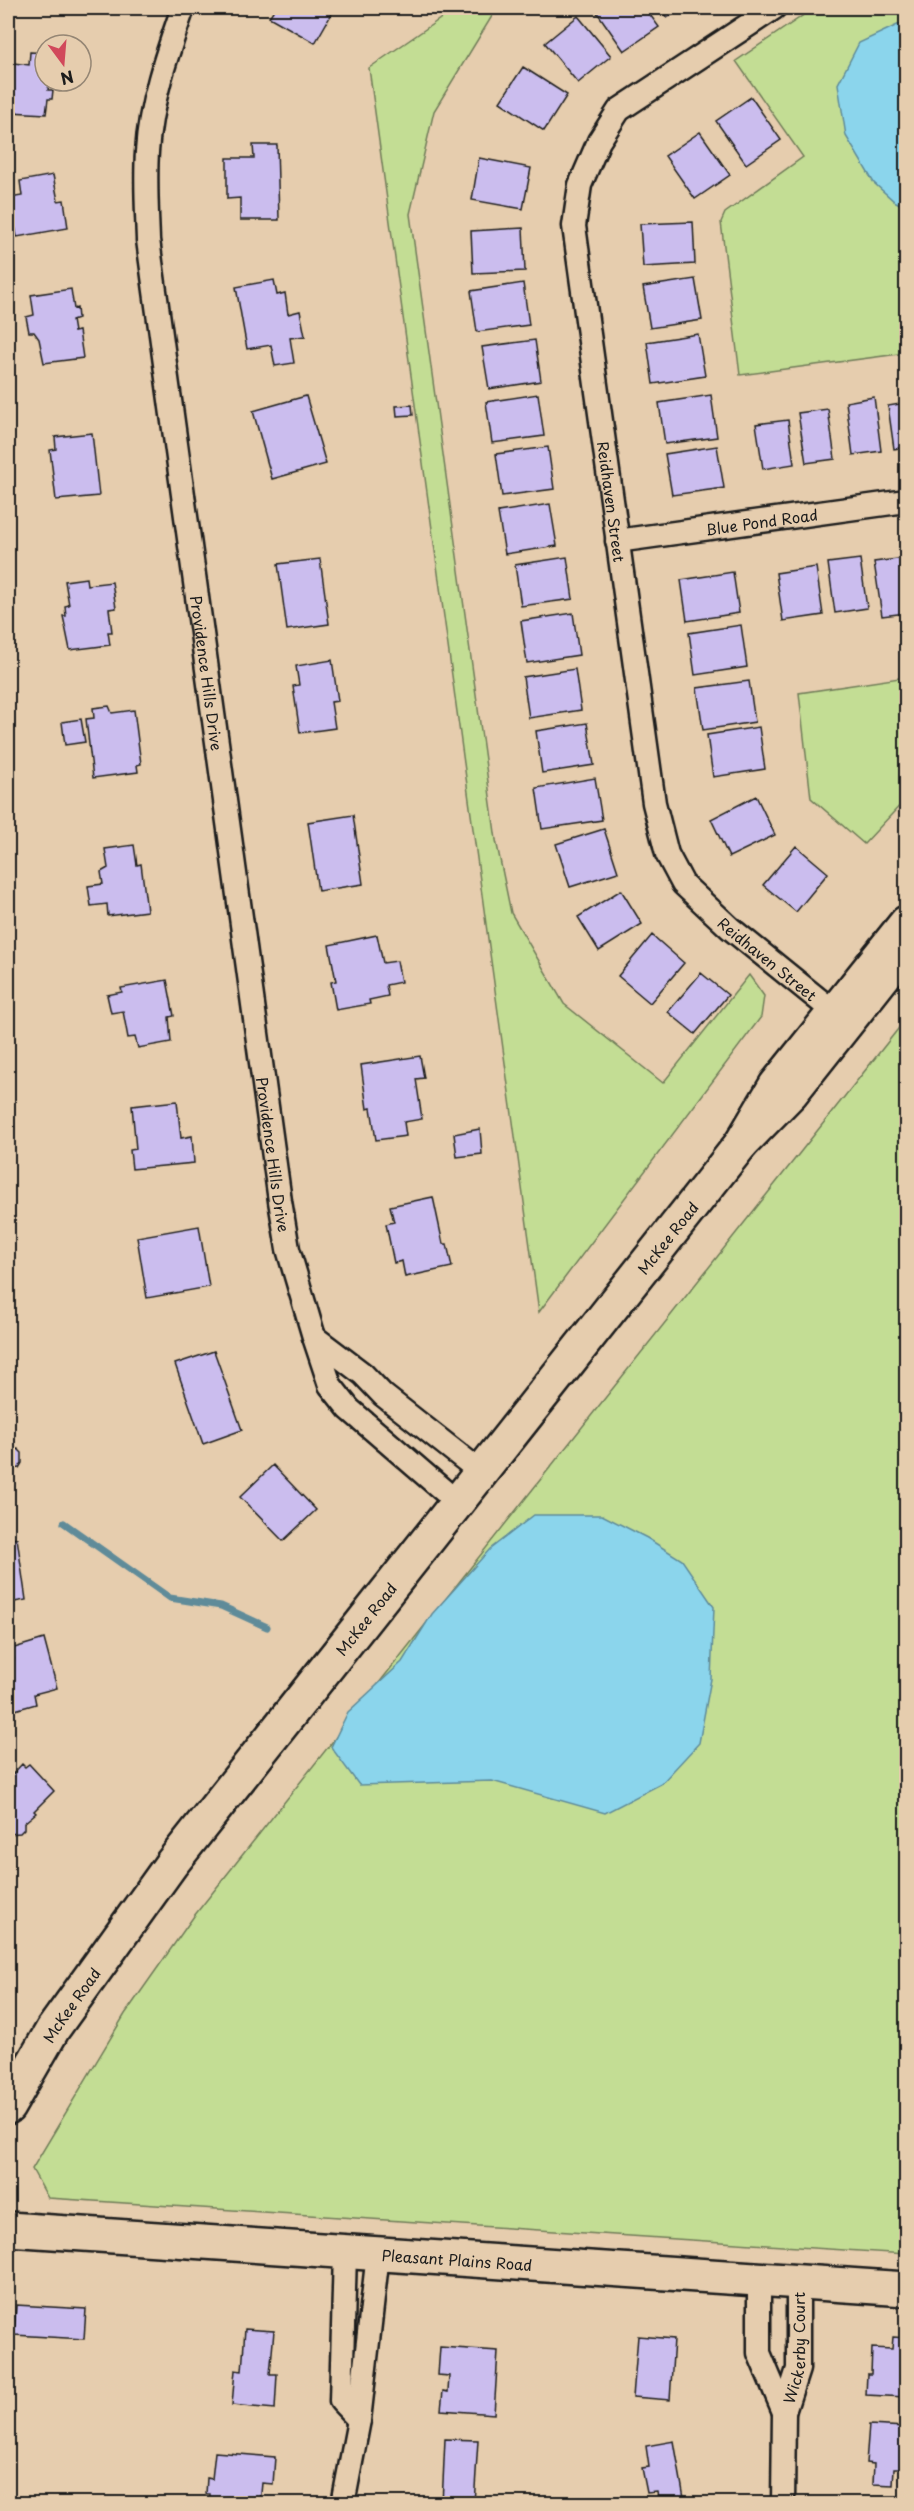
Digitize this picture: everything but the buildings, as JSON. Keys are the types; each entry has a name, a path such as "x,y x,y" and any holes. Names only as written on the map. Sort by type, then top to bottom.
{"street":[{"name":"Providence Hills Drive","path":"183,8 162,69 149,132 146,192 148,240 288,1249 330,1385 349,1409 458,1503"},
{"name":"Reidhaven Street","path":"774,8 619,110 600,141 580,185 574,226 654,803 668,854 684,884 704,906 834,1012"},
{"name":"Blue Pond Road","path":"617,541 906,501"},
{"name":"McKee Road","path":"741,1144 776,1085 906,923"},
{"name":"McKee Road","path":"8,2107 53,2029 172,1863 741,1144 791,1094 906,948"},
{"path":"314,1337 363,1374 390,1402 482,1473"},
{"name":"Pleasant Plains Road","path":"8,2229 906,2289"},
{"path":"345,2252 341,2401 359,2420"},
{"path":"343,2504 359,2420 378,2254"},
{"name":"Wickerby Court","path":"759,2279 759,2353 784,2412"},
{"name":"Wickerby Court","path":"783,2504 784,2412 798,2369 798,2282"}],"green space":[{"path":"456,8 497,8 434,111 410,214 496,840 511,913 564,1004 663,1083 749,975 764,996 761,1017 539,1312 369,68"},
{"path":"814,8 906,8 906,353 740,375 721,222 725,213 803,157 736,61"},
{"path":"906,677 906,799 864,844 811,798 799,693"},
{"path":"906,1019 906,2254 48,2198 32,2169 125,2014 194,1916"}],"water":[{"path":"906,21 906,207 894,201 874,183 846,136 838,84 859,43"},
{"path":"534,1515 602,1515 647,1538 682,1560 714,1607 711,1679 699,1743 661,1784 605,1813 492,1781 359,1785 331,1747 348,1712 402,1662 432,1614 490,1549"}],"waterway":[{"path":"64,1523 170,1598 221,1606 267,1627"}]}
